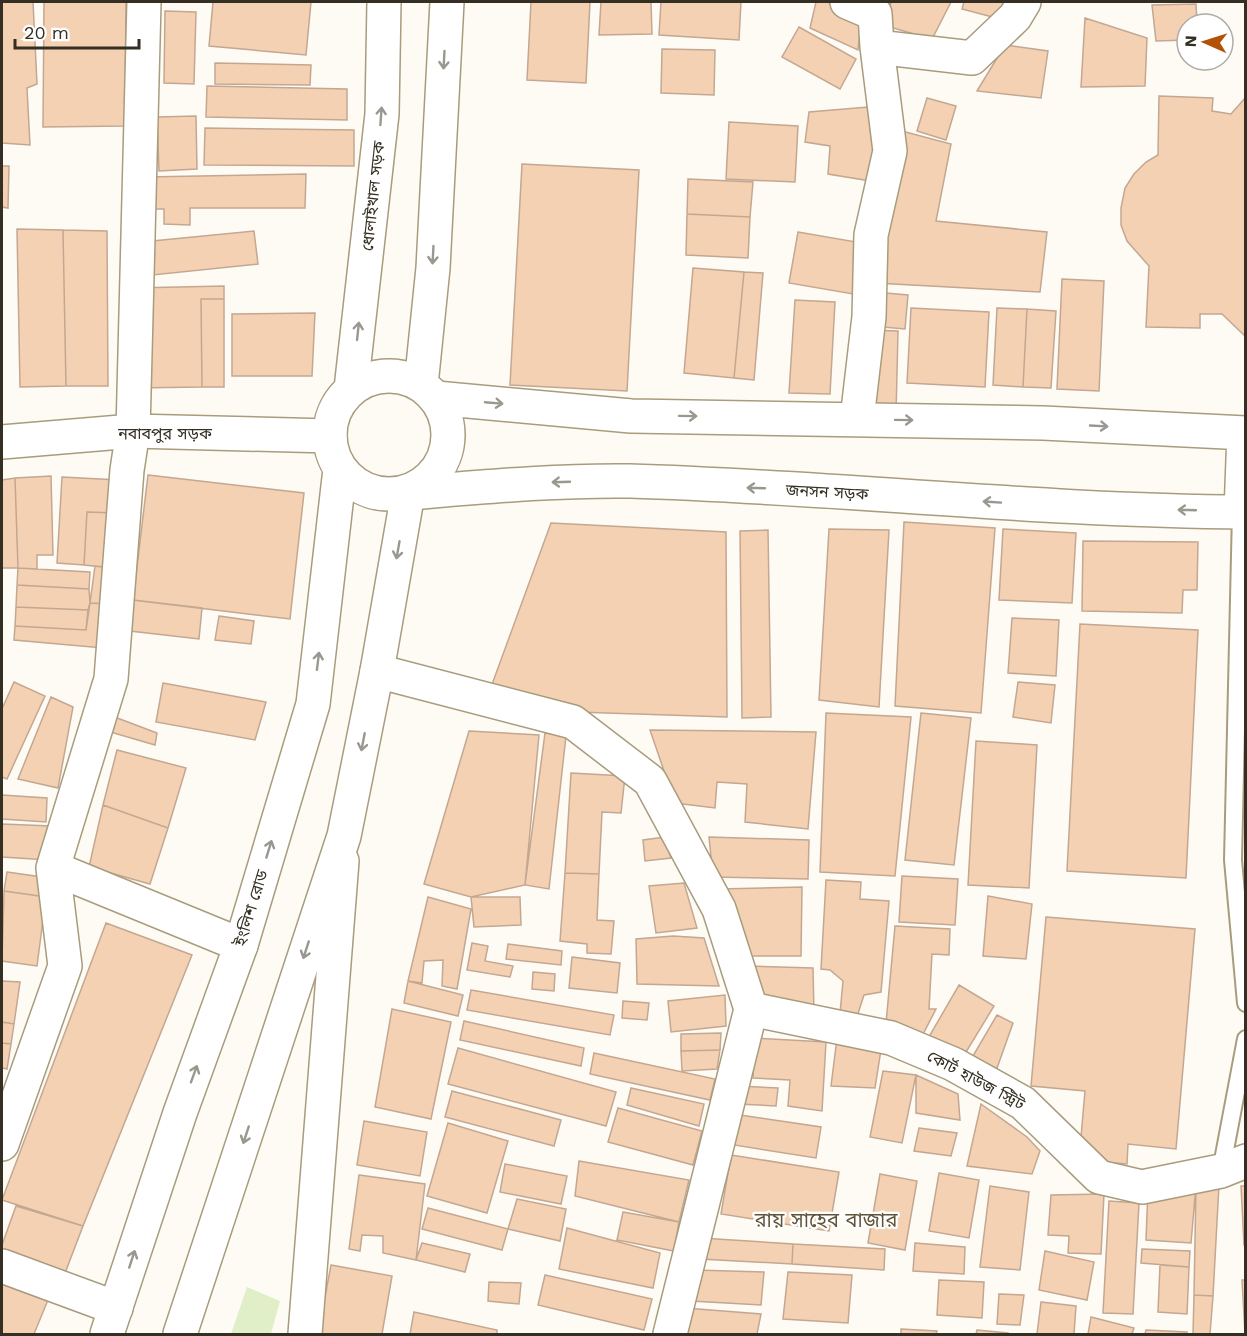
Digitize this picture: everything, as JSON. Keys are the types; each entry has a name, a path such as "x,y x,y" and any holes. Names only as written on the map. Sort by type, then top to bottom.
{"main road":[{"path":"2,1144 65,966 53,868 111,679 127,470 133,431 144,2"},
{"name":"ধোলাইখাল সড়ক","path":"351,389 382,114 384,2"},
{"path":"447,2 428,391 447,424 447,452 432,476 408,493 389,495 370,492 353,483 340,469 332,453 330,436 337,407 351,389 368,380 386,376 404,377 428,391 631,416 857,419 1245,433 1243,512"},
{"path":"847,2 875,14 890,151 871,235 869,317 857,419"},
{"path":"878,47 972,58 1015,17 1024,2"},
{"name":"নবাবপুর সড়ক","path":"2,442 133,431 330,436"},
{"name":"ইংলিশ রোড","path":"112,1322 180,1113 241,945 313,704 340,469"},
{"name":"জনসন সড়ক","path":"408,493 520,484 631,482 1022,504 1243,512"},
{"path":"305,1335 344,836 377,671 408,493"},
{"path":"377,671 573,722 650,781 719,909 752,1009 670,1335"},
{"path":"180,1335 344,836"},
{"path":"53,868 241,945"},
{"name":"কোর্ট হাউজ স্ট্রিট","path":"752,1009 891,1038 953,1064 1023,1103 1099,1177 1142,1187 1233,1166"},
{"path":"2,1266 112,1322"}],"lane":[{"path":"1243,512 1233,860 1245,1003"},
{"path":"1233,1166 1245,1039"}],"green space":[{"path":"247,1287 280,1301 271,1334 231,1334"}],"building":[{"path":"2,2 33,2 37,84 27,88 30,145 2,143"},
{"path":"44,2 126,2 125,126 43,127"},
{"path":"213,2 311,2 306,55 209,46"},
{"path":"531,2 590,2 586,83 527,80"},
{"path":"601,2 651,2 652,34 599,35"},
{"path":"661,2 741,2 739,40 659,35"},
{"path":"816,2 827,2 862,15 858,50 810,28"},
{"path":"891,2 951,2 932,39 886,26"},
{"path":"964,2 1009,2 1004,20 962,9"},
{"path":"1196,4 1196,12 1175,12 1175,40 1156,41 1152,5"},
{"path":"165,11 196,12 194,84 164,83"},
{"path":"1085,18 1147,38 1145,86 1081,87"},
{"path":"799,27 856,59 840,89 782,57"},
{"path":"1005,45 1048,51 1041,98 977,91"},
{"path":"662,49 715,50 714,95 661,93"},
{"path":"215,63 311,65 310,85 215,84"},
{"path":"207,86 347,89 347,120 206,117"},
{"path":"1159,96 1213,98 1212,111 1231,114 1246,97 1246,337 1222,314 1200,314 1200,328 1146,327 1149,266 1127,241 1121,225 1121,208 1125,188 1134,174 1146,162 1158,155"},
{"path":"927,98 956,106 946,140 917,131"},
{"path":"868,107 877,182 828,174 830,146 805,142 809,112"},
{"path":"196,116 197,169 159,171 157,117"},
{"path":"729,122 798,126 795,182 726,179"},
{"path":"205,128 354,130 354,166 204,165"},
{"path":"898,130 951,144 936,221 1047,232 1040,292 875,283"},
{"path":"522,164 639,170 627,391 510,385"},
{"path":"2,166 9,166 8,208 2,207"},
{"path":"306,174 305,208 190,208 190,225 164,224 164,209 144,209 144,177"},
{"path":"688,179 753,182 750,217 687,214"},
{"path":"687,214 750,217 748,258 686,255"},
{"path":"17,229 63,230 66,386 20,387"},
{"path":"63,230 107,231 108,386 66,386"},
{"path":"254,231 258,264 133,277 132,243"},
{"path":"798,232 862,243 853,294 789,283"},
{"path":"693,268 744,272 734,378 684,373"},
{"path":"744,272 763,273 754,380 734,378"},
{"path":"1062,279 1104,281 1099,391 1057,389"},
{"path":"224,286 224,299 201,299 202,387 134,388 133,288"},
{"path":"874,292 908,295 905,329 871,326"},
{"path":"201,299 224,299 224,387 202,387"},
{"path":"795,300 835,302 830,394 789,393"},
{"path":"911,308 989,312 985,387 907,383"},
{"path":"997,308 1027,309 1023,387 993,385"},
{"path":"1027,309 1056,311 1051,388 1023,387"},
{"path":"315,313 312,376 232,376 232,314"},
{"path":"870,330 898,331 896,415 868,414"},
{"path":"148,475 304,493 290,619 133,600"},
{"path":"51,476 53,555 37,555 37,569 18,568 15,478"},
{"path":"62,477 119,480 117,513 87,512 84,565 57,563"},
{"path":"15,478 18,568 2,568 2,480"},
{"path":"87,512 117,513 113,568 84,565"},
{"path":"904,522 995,528 981,713 895,706"},
{"path":"551,523 726,532 727,717 483,709"},
{"path":"829,529 889,530 879,707 819,700"},
{"path":"1003,529 1076,533 1072,603 999,600"},
{"path":"768,530 771,717 742,718 740,531"},
{"path":"1083,541 1198,542 1197,590 1183,590 1182,613 1082,611"},
{"path":"95,566 113,568 109,604 90,603"},
{"path":"18,568 90,572 89,589 17,585"},
{"path":"17,585 89,589 88,610 16,607"},
{"path":"133,600 202,608 199,639 130,631"},
{"path":"90,603 109,604 103,648 14,640 15,626 86,630"},
{"path":"16,607 88,610 86,630 15,626"},
{"path":"219,616 254,621 251,644 215,640"},
{"path":"1012,618 1059,620 1056,676 1008,673"},
{"path":"1080,624 1198,630 1186,878 1067,871"},
{"path":"14,682 45,696 7,779 2,777 2,709"},
{"path":"1018,682 1055,685 1051,723 1013,717"},
{"path":"163,683 266,702 255,740 156,722"},
{"path":"51,697 73,707 58,788 18,779"},
{"path":"826,713 911,717 895,876 820,872"},
{"path":"921,713 971,718 954,865 905,860"},
{"path":"112,716 157,733 155,745 107,731"},
{"path":"650,730 816,732 808,829 745,822 747,784 717,782 715,808 675,803"},
{"path":"469,731 539,735 525,885 471,897 424,884"},
{"path":"545,733 566,736 549,889 525,885"},
{"path":"976,741 1037,745 1029,888 968,885"},
{"path":"117,750 186,768 168,828 103,805"},
{"path":"571,773 625,776 621,813 602,812 599,874 565,873"},
{"path":"2,795 47,798 46,822 2,819"},
{"path":"103,805 168,828 150,884 89,867"},
{"path":"2,824 51,826 48,860 2,857"},
{"path":"665,837 671,858 645,861 643,840"},
{"path":"709,837 809,840 808,879 713,877"},
{"path":"7,872 49,878 46,897 4,891"},
{"path":"565,873 599,874 597,920 614,921 611,954 587,953 587,944 560,941"},
{"path":"902,876 958,879 955,925 899,922"},
{"path":"826,880 861,882 860,899 889,901 881,992 864,995 855,1023 839,1024 843,981 830,970 821,969"},
{"path":"684,883 697,928 656,933 649,886"},
{"path":"802,887 801,956 741,956 718,889"},
{"path":"4,891 46,897 37,966 2,961"},
{"path":"988,896 1032,904 1026,959 983,956"},
{"path":"428,897 471,909 457,989 442,986 443,960 424,961 422,983 408,981"},
{"path":"471,897 520,897 521,925 474,927"},
{"path":"1046,917 1195,929 1176,1149 1128,1144 1127,1164 1079,1160 1085,1091 1031,1086"},
{"path":"106,923 192,955 83,1226 2,1200"},
{"path":"895,926 950,929 949,955 932,954 929,1009 936,1009 920,1040 886,1023"},
{"path":"673,936 704,938 719,986 637,984 636,939"},
{"path":"472,943 488,946 485,961 513,966 510,977 467,970"},
{"path":"508,944 562,951 561,965 506,959"},
{"path":"572,957 620,963 617,993 569,988"},
{"path":"748,966 813,968 814,1013 757,1008"},
{"path":"533,972 555,974 554,991 532,989"},
{"path":"2,981 20,982 14,1024 2,1022"},
{"path":"408,981 463,995 458,1016 404,1003"},
{"path":"959,985 994,1006 960,1062 926,1042"},
{"path":"471,990 614,1015 610,1035 467,1010"},
{"path":"725,995 726,1026 671,1032 668,1001"},
{"path":"623,1001 649,1003 647,1020 622,1018"},
{"path":"392,1009 451,1022 431,1119 375,1107"},
{"path":"997,1015 1013,1023 997,1068 970,1061"},
{"path":"464,1021 584,1048 581,1066 460,1040"},
{"path":"2,1022 14,1024 11,1044 2,1043"},
{"path":"838,1030 883,1037 875,1088 831,1086"},
{"path":"721,1033 720,1050 681,1051 681,1034"},
{"path":"755,1038 826,1042 822,1111 788,1106 790,1080 753,1078"},
{"path":"2,1043 11,1044 7,1069 2,1068"},
{"path":"458,1048 616,1092 606,1126 448,1084"},
{"path":"720,1050 717,1069 682,1071 681,1051"},
{"path":"594,1053 715,1079 710,1100 590,1074"},
{"path":"883,1071 916,1075 902,1143 870,1137"},
{"path":"916,1075 958,1094 960,1120 916,1113"},
{"path":"739,1086 778,1088 776,1106 738,1104"},
{"path":"631,1088 704,1104 699,1126 627,1105"},
{"path":"452,1091 561,1120 554,1146 445,1117"},
{"path":"981,1104 1027,1137 1040,1151 1032,1174 967,1166"},
{"path":"618,1108 702,1131 693,1165 608,1142"},
{"path":"733,1114 821,1127 816,1158 728,1144"},
{"path":"364,1121 427,1132 420,1176 357,1165"},
{"path":"448,1123 508,1141 487,1213 427,1196"},
{"path":"919,1128 957,1133 951,1156 914,1151"},
{"path":"731,1155 839,1172 829,1231 721,1214"},
{"path":"579,1161 689,1180 679,1222 575,1196"},
{"path":"505,1164 567,1176 561,1204 500,1192"},
{"path":"939,1173 979,1180 969,1238 929,1231"},
{"path":"880,1174 917,1181 905,1250 868,1243"},
{"path":"359,1175 425,1184 416,1260 383,1253 383,1236 362,1235 360,1251 349,1249"},
{"path":"1196,1185 1191,1243 1146,1240 1148,1189"},
{"path":"1196,1185 1219,1185 1213,1296 1194,1295"},
{"path":"990,1186 1029,1192 1020,1270 980,1267"},
{"path":"1241,1186 1246,1186 1246,1245 1244,1245"},
{"path":"1104,1194 1101,1254 1068,1253 1069,1236 1048,1235 1051,1195"},
{"path":"517,1199 566,1209 560,1241 508,1229"},
{"path":"1109,1201 1139,1203 1133,1314 1103,1313"},
{"path":"16,1206 83,1226 62,1281 2,1262 2,1245"},
{"path":"428,1208 508,1229 502,1250 422,1229"},
{"path":"623,1212 679,1222 674,1251 617,1240"},
{"path":"567,1228 660,1253 653,1288 559,1269"},
{"path":"701,1238 793,1244 792,1264 700,1259"},
{"path":"422,1243 470,1254 465,1272 416,1260"},
{"path":"915,1243 965,1247 964,1274 913,1271"},
{"path":"793,1244 885,1249 884,1270 792,1264"},
{"path":"1142,1249 1190,1251 1189,1267 1141,1263"},
{"path":"1045,1251 1094,1262 1087,1300 1039,1290"},
{"path":"331,1265 392,1276 382,1334 318,1334"},
{"path":"1160,1265 1189,1267 1187,1314 1158,1312"},
{"path":"694,1270 764,1272 761,1305 691,1301"},
{"path":"788,1272 852,1275 848,1323 783,1319"},
{"path":"545,1275 652,1299 644,1330 538,1305"},
{"path":"2,1279 50,1295 34,1334 2,1334"},
{"path":"939,1280 984,1282 982,1318 937,1315"},
{"path":"1242,1280 1246,1280 1246,1334 1245,1334"},
{"path":"489,1282 521,1283 519,1304 488,1301"},
{"path":"999,1294 1024,1295 1020,1325 997,1324"},
{"path":"1194,1295 1213,1296 1210,1334 1193,1334"},
{"path":"1041,1302 1076,1306 1074,1334 1037,1334"},
{"path":"685,1308 761,1314 757,1334 682,1334"},
{"path":"414,1312 497,1330 497,1334 410,1334"},
{"path":"1091,1317 1134,1328 1132,1334 1088,1334"},
{"path":"901,1329 937,1331 936,1334 901,1334"},
{"path":"977,1330 1008,1333 1008,1334 976,1334"},
{"path":"1146,1330 1187,1332 1187,1334 1145,1334"}],"district":[{"name":"রায় সাহেব বাজার","path":"826,1220"}]}
